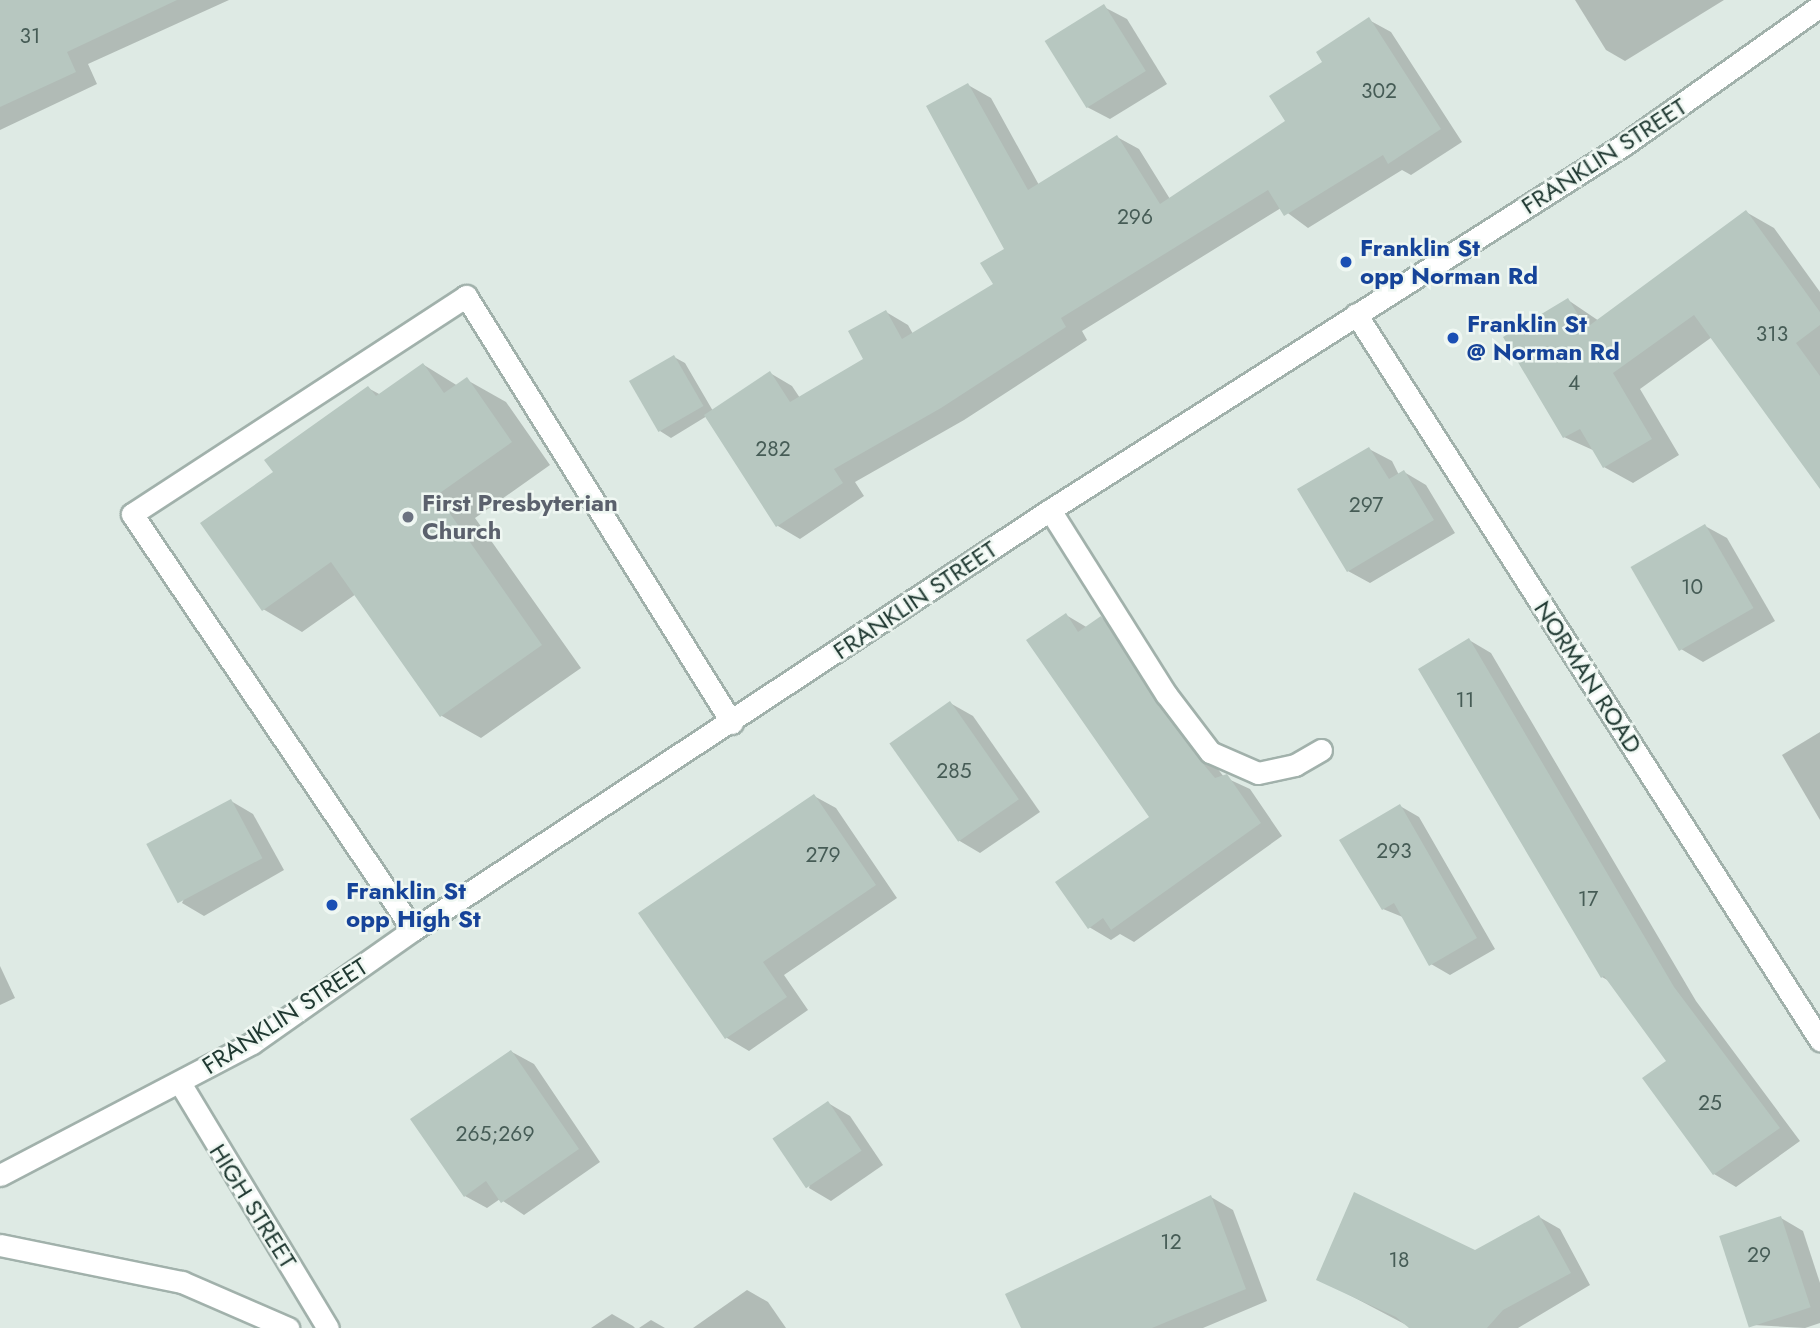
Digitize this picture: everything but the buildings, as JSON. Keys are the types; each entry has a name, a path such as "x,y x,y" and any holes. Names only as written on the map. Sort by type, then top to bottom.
{"main road":[{"name":"FRANKLIN STREET","path":"0,1175 180,1083 251,1043 412,930 732,723 1050,510 1625,144 1820,6"},
{"path":"412,930 132,514 466,296 732,723"},
{"name":"NORMAN ROAD","path":"1356,314 1820,1041"},
{"path":"1050,510 1166,694 1210,752 1258,774 1295,765 1321,750"},
{"name":"HIGH STREET","path":"180,1083 328,1328"},
{"path":"0,1245 159,1275 216,1294 288,1328"}],"place":[{"name":"Franklin St opp Norman Rd","path":"1346,262"},
{"name":"Franklin St @ Norman Rd","path":"1453,338"},
{"name":"First Presbyterian Church","path":"408,517"},
{"name":"Franklin St opp High St","path":"332,905"}]}
